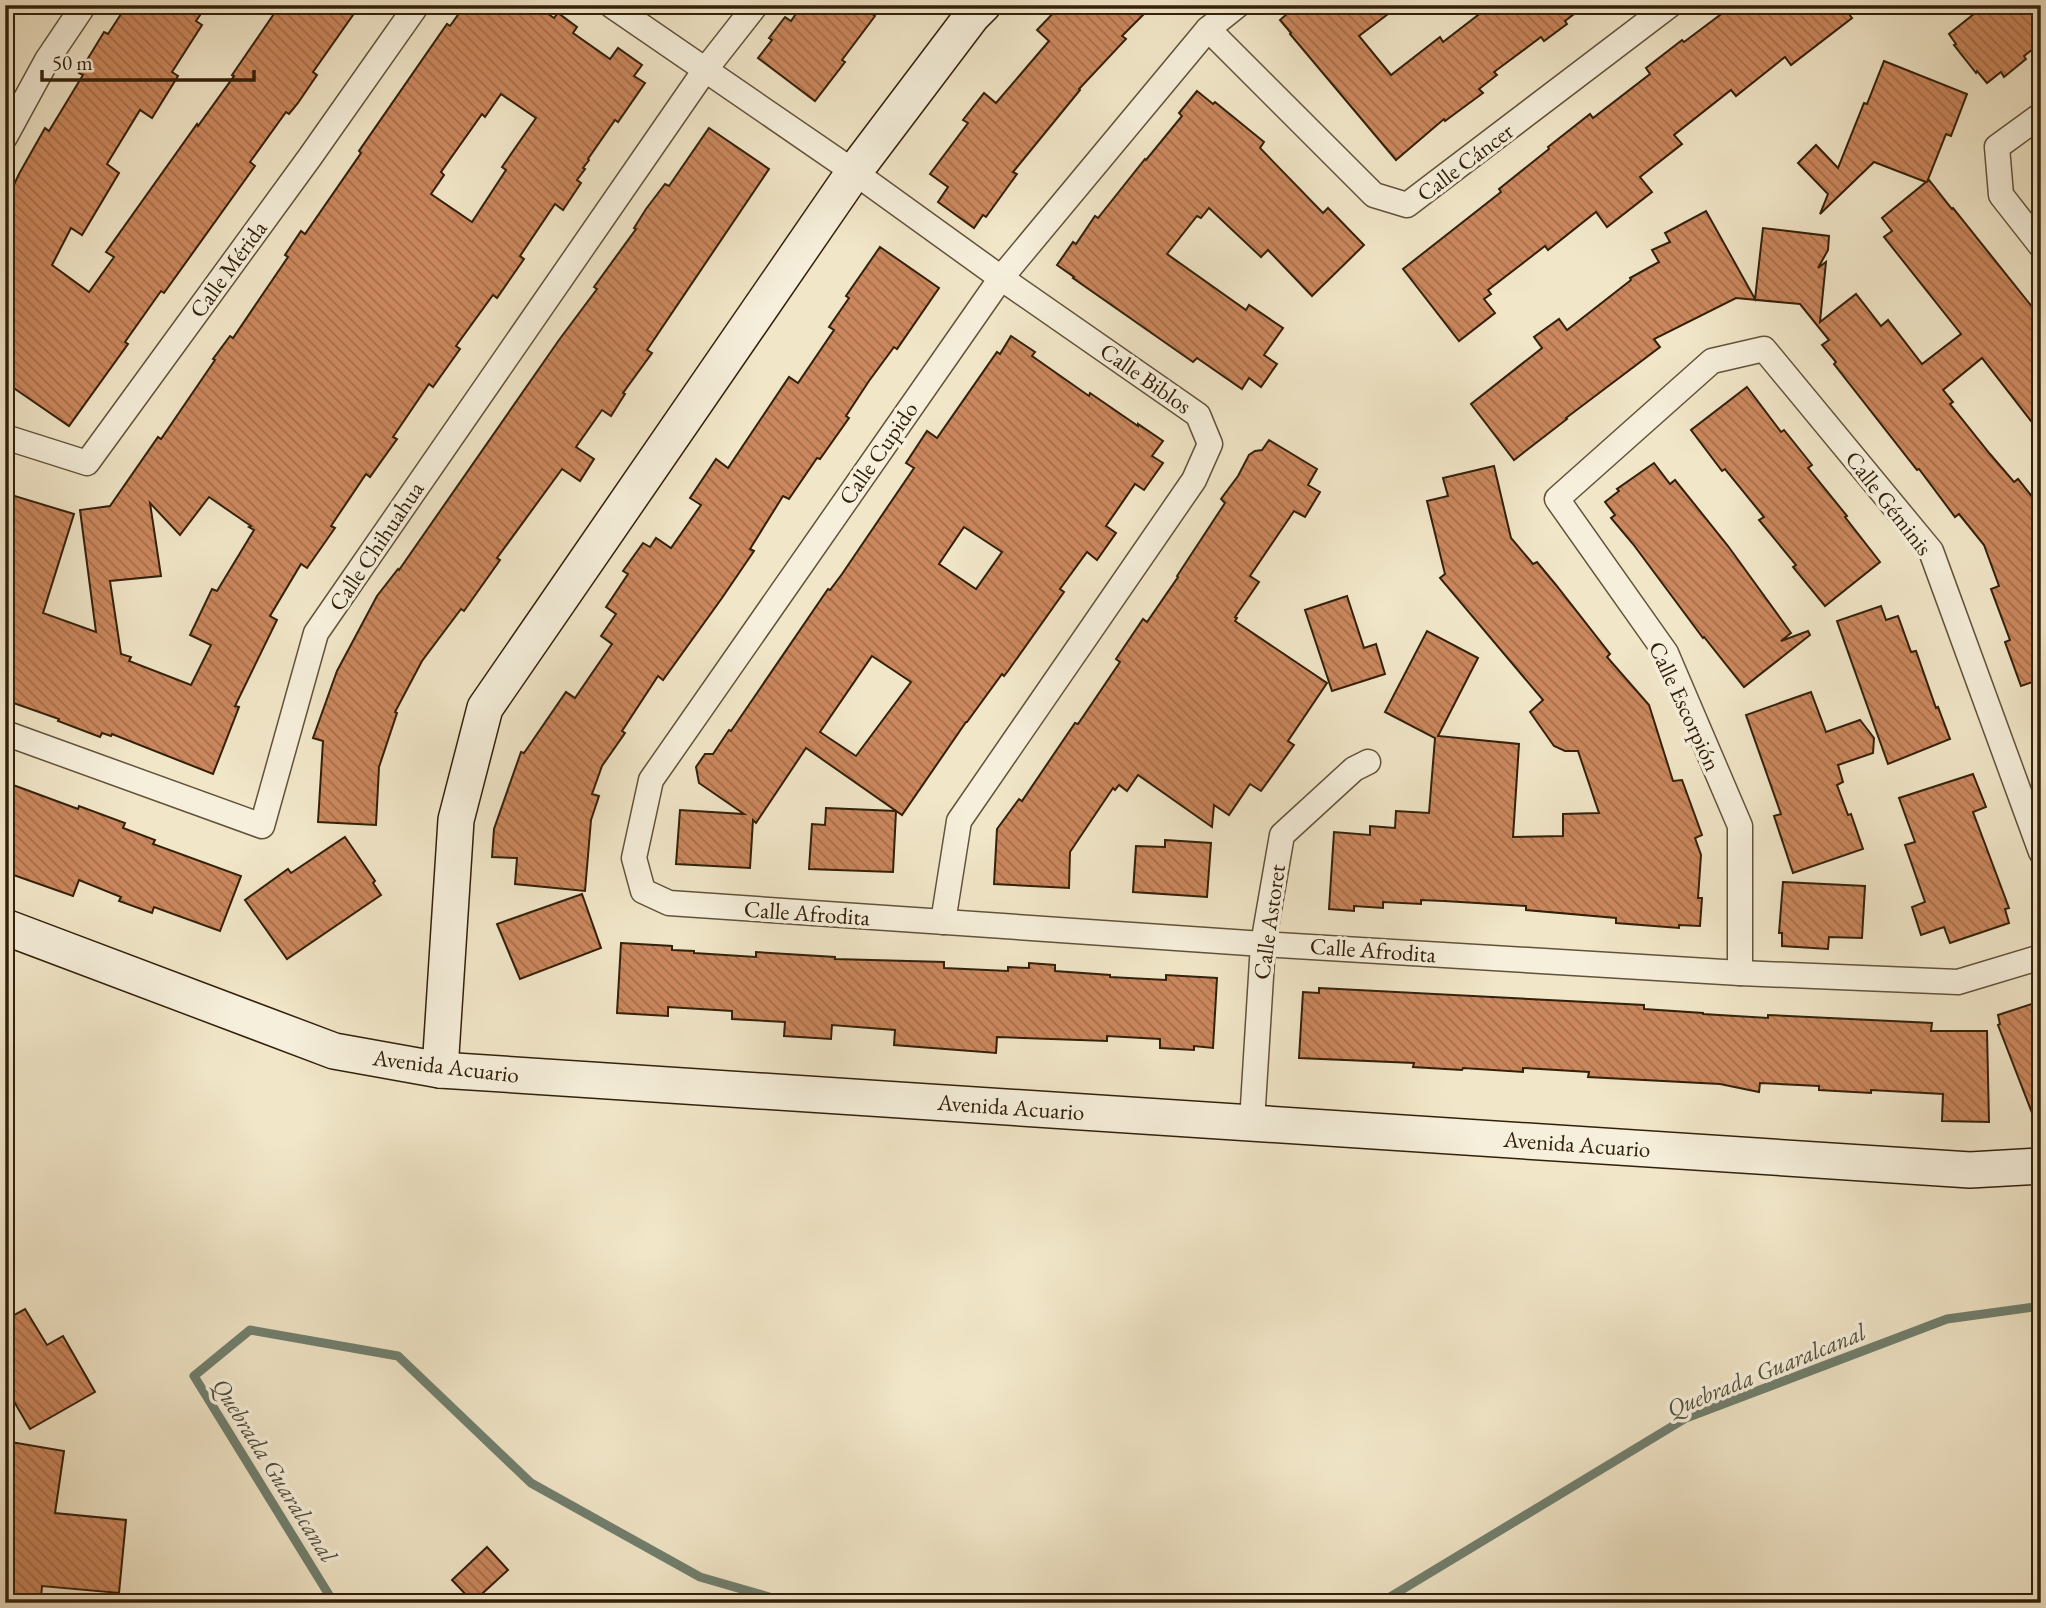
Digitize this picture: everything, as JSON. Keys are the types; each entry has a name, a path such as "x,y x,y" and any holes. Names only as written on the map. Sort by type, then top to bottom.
{"street":[{"path":"5,137 47,60 84,5"},
{"name":"Calle Mérida","path":"5,437 87,463 417,5"},
{"name":"Calle Biblos","path":"611,5 854,172 1198,415 1210,444 1194,480 959,821 943,922"},
{"path":"705,70 756,5"},
{"path":"440,1070 456,820 485,708 854,172 983,5"},
{"name":"Calle Cupido","path":"702,905 669,903 643,891 634,858 651,780 1001,278 1208,29 1237,5"},
{"name":"Calle Cáncer","path":"1208,29 1374,195 1407,205 1670,5"},
{"name":"Calle Chihuahua","path":"5,733 262,826 316,632 705,70"},
{"path":"2036,239 2001,195 1997,147 2041,114"},
{"name":"Calle Géminis","path":"1644,420 1712,361 1764,349 1931,551 2041,852"},
{"name":"Calle Escorpión","path":"1644,420 1557,499 1666,653 1740,826 1740,973"},
{"name":"Calle Astoret","path":"1252,1122 1263,943 1282,835 1354,769 1368,762"},
{"name":"Calle Afrodita","path":"702,905 1740,973 1958,982 2041,957"},
{"name":"Avenida Acuario","path":"5,928 334,1051 440,1070 1970,1170 2041,1166"}],"building":[{"path":"127,5 207,5 196,21 202,25 172,72 178,76 152,118 140,110 107,164 119,173 82,235 71,228 52,265 89,292 114,257 106,252 234,76 232,75 280,5 360,5 313,72 317,75 298,103 289,114 286,112 250,162 255,166 164,293 161,291 125,342 128,344 69,426 5,382 5,204 45,128 49,131 83,75 79,73 104,32 108,34"},
{"path":"465,5 535,5 554,18 558,13 577,27 573,33 610,59 618,48 642,65 634,76 645,83 588,159 577,180 581,183 563,210 555,204 520,256 524,259 497,298 493,295 456,346 460,349 433,387 429,384 393,437 397,439 370,477 366,474 331,526 335,528 307,568 301,564 270,616 277,620 235,706 239,707 213,774 112,734 102,733 100,737 5,700 5,493 74,514 43,613 96,632 80,510 110,506 158,437 161,439 215,360 213,359 230,336 233,338 288,257 285,255 301,231 305,234 447,24 450,26","holes":["501,94 536,118 502,167 506,170 472,222 431,194 444,175 441,172 482,114 485,117","209,497 254,530 217,591 212,589 190,635 211,645 191,685 129,661 131,657 121,654 110,581 161,576 150,503 180,535"]},
{"path":"802,5 860,5 875,16 815,101 758,58 785,17 791,21"},
{"path":"1061,5 1153,5 1122,36 1126,39 1079,89 1013,172 1017,174 986,217 983,215 974,228 938,202 948,187 930,174 968,123 963,120 984,93 996,103 1049,41 1037,30"},
{"path":"1297,5 1400,5 1359,36 1391,75 1440,37 1443,42 1491,5 1586,5 1544,41 1541,37 1494,72 1497,75 1479,89 1483,93 1445,121 1444,119 1396,160 1280,20"},
{"path":"1738,5 1842,5 1852,18 1791,65 1785,57 1736,96 1731,90 1674,135 1682,144 1640,177 1652,192 1607,227 1596,212 1548,250 1545,246 1488,290 1491,294 1484,299 1495,313 1459,341 1403,269 1501,192 1499,189 1549,149 1548,147 1590,114 1593,118 1650,74 1646,68 1682,40 1684,42 1732,6 1734,9"},
{"path":"1985,5 2041,5 2041,43 2004,77 2001,72 1987,83 1954,45 1956,44 1949,34"},
{"path":"1884,61 1967,94 1951,136 1946,134 1927,182 1929,180 1953,208 2041,318 2041,434 1982,358 1943,390 1953,402 1950,404 1990,454 2014,482 2018,479 2041,508 2041,679 2021,686 2005,642 2010,640 1991,589 1999,586 1984,545 1959,514 1955,517 1834,364 1836,362 1822,345 1829,340 1800,304 1736,298 1654,339 1660,347 1514,460 1471,404 1542,348 1534,337 1559,319 1567,330 1631,280 1630,278 1659,262 1652,250 1670,242 1665,233 1706,211 1755,299 1763,228 1829,236 1828,250 1818,268 1826,262 1820,322 1856,294 1881,326 1888,320 1922,364 1961,334 1884,237 1892,231 1882,218 1926,182 1874,162 1820,214 1828,194 1798,163 1816,145 1838,168"},
{"path":"1197,91 1213,104 1215,102 1264,142 1260,148 1323,213 1328,208 1364,245 1312,296 1268,250 1261,257 1209,208 1201,218 1197,216 1167,254 1246,310 1249,305 1283,328 1264,355 1277,364 1261,387 1249,378 1242,389 1197,358 1193,362 1057,265 1073,242 1076,244 1095,216 1098,218 1182,116 1179,113"},
{"path":"709,128 769,169 647,350 652,353 623,393 625,394 611,416 602,410 576,447 594,459 580,481 562,469 497,558 500,560 464,611 461,609 422,661 395,712 397,713 379,767 376,825 318,822 323,741 313,738 337,671 377,596 399,570 597,289 594,287 636,229 634,228 646,209 665,184 669,186"},
{"path":"880,247 939,288 897,349 894,347 869,381 846,416 849,418 820,459 817,458 789,499 783,496 750,549 754,551 722,598 663,680 658,676 622,731 625,733 602,766 592,794 599,796 591,820 585,891 515,884 517,858 492,857 494,829 521,752 524,753 566,692 575,698 612,644 601,636 616,614 606,607 628,574 623,571 643,543 650,547 656,538 671,548 701,505 690,498 716,459 728,468 789,377 798,383 834,330 829,327 849,298 846,296"},
{"path":"1011,336 1035,352 1032,356 1089,396 1090,393 1163,441 1152,456 1163,463 1144,490 1135,484 1106,526 1116,533 1097,560 1087,552 1060,589 1064,592 1008,671 1004,676 1002,674 966,722 902,815 806,748 756,823 753,820 750,868 676,864 680,810 744,814 699,783 696,767 705,754 713,754 729,730 731,731 828,589 830,590 842,574 914,468 906,463 927,431 937,438 997,352 1000,354","holes":["964,527 1002,552 976,589 939,564","872,656 911,682 856,756 820,732"]},
{"path":"1747,387 1781,432 1784,430 1812,465 1808,468 1880,562 1825,606 1759,520 1764,517 1725,469 1722,471 1691,430"},
{"path":"1269,440 1317,469 1308,485 1320,492 1305,517 1294,511 1250,576 1259,582 1235,621 1327,683 1288,741 1294,745 1261,791 1250,784 1229,815 1214,805 1212,827 1138,775 1127,791 1119,785 1115,790 1113,788 1070,852 1069,888 994,884 997,829 1019,799 1022,801 1075,723 1078,724 1120,662 1116,659 1143,619 1147,622 1178,577 1225,503 1221,499 1249,455 1262,450"},
{"path":"1654,463 1670,484 1675,480 1728,546 1791,633 1781,641 1808,631 1810,635 1744,687 1611,518 1615,515 1605,502 1619,491 1617,489"},
{"path":"1494,466 1511,538 1533,564 1537,562 1610,654 1607,657 1649,705 1673,781 1682,780 1702,835 1695,838 1701,855 1698,898 1702,898 1700,926 1679,925 1679,928 1616,923 1616,918 1526,910 1526,906 1444,901 1421,900 1421,904 1383,902 1383,908 1354,906 1354,911 1329,909 1334,832 1370,835 1370,826 1395,828 1396,811 1429,813 1435,738 1385,712 1427,631 1478,658 1438,736 1519,744 1513,837 1563,836 1563,814 1599,813 1578,751 1565,751 1554,746 1530,712 1543,700 1440,578 1445,574 1427,501 1448,496 1443,478"},
{"path":"1347,596 1364,648 1376,644 1385,674 1332,691 1305,610"},
{"path":"1881,606 1886,620 1898,616 1911,652 1916,651 1950,739 1888,764 1837,621"},
{"path":"1811,692 1826,732 1860,720 1874,738 1873,753 1838,765 1843,782 1837,785 1863,849 1793,873 1774,816 1781,814 1746,715"},
{"path":"1973,774 1986,807 1973,812 2009,908 2005,909 2009,923 1950,943 1944,927 1921,935 1912,907 1925,902 1905,845 1915,842 1899,798"},
{"path":"5,782 125,823 123,828 155,840 153,844 241,876 220,931 154,907 152,913 119,901 121,897 79,880 73,896 5,872"},
{"path":"826,808 896,811 893,872 809,869 812,824 825,825"},
{"path":"345,837 375,881 373,883 381,895 287,959 245,900 288,869 291,873"},
{"path":"1165,840 1211,843 1207,897 1133,892 1136,846 1165,847"},
{"path":"1783,882 1865,886 1862,938 1829,937 1828,949 1782,946 1782,933 1779,933"},
{"path":"582,894 601,948 520,979 497,924"},
{"path":"621,943 672,946 672,950 694,953 756,957 756,952 835,959 944,962 944,968 1008,971 1008,967 1029,968 1029,963 1055,965 1055,971 1110,977 1166,980 1166,975 1217,978 1213,1048 1160,1048 1160,1039 1107,1036 1107,1041 997,1037 996,1053 894,1045 895,1030 832,1025 831,1039 784,1036 785,1022 732,1019 732,1011 668,1007 668,1016 617,1013"},
{"path":"1319,988 1644,1005 1644,1009 1768,1018 1768,1015 1932,1023 1931,1031 1987,1031 1989,1122 1942,1121 1943,1094 1819,1090 1819,1086 1760,1083 1759,1092 1720,1084 1588,1077 1589,1072 1523,1068 1523,1072 1462,1070 1413,1067 1414,1063 1299,1058 1303,992 1319,993"},
{"path":"2041,1001 2039,1131 1998,1025 1998,1015"},
{"path":"25,1309 47,1345 63,1336 95,1392 30,1429 5,1386 5,1320"},
{"path":"5,1441 64,1451 55,1513 126,1520 119,1593 42,1586 41,1598 12,1595 13,1584 5,1583"},
{"path":"487,1547 508,1570 473,1602 452,1580"}],"waterway":[{"name":"Quebrada Guaralcanal","path":"1380,1603 1686,1418 1947,1319 2041,1306"},
{"name":"Quebrada Guaralcanal","path":"334,1603 194,1376 250,1330 398,1356 531,1483 700,1577 790,1603"}]}
